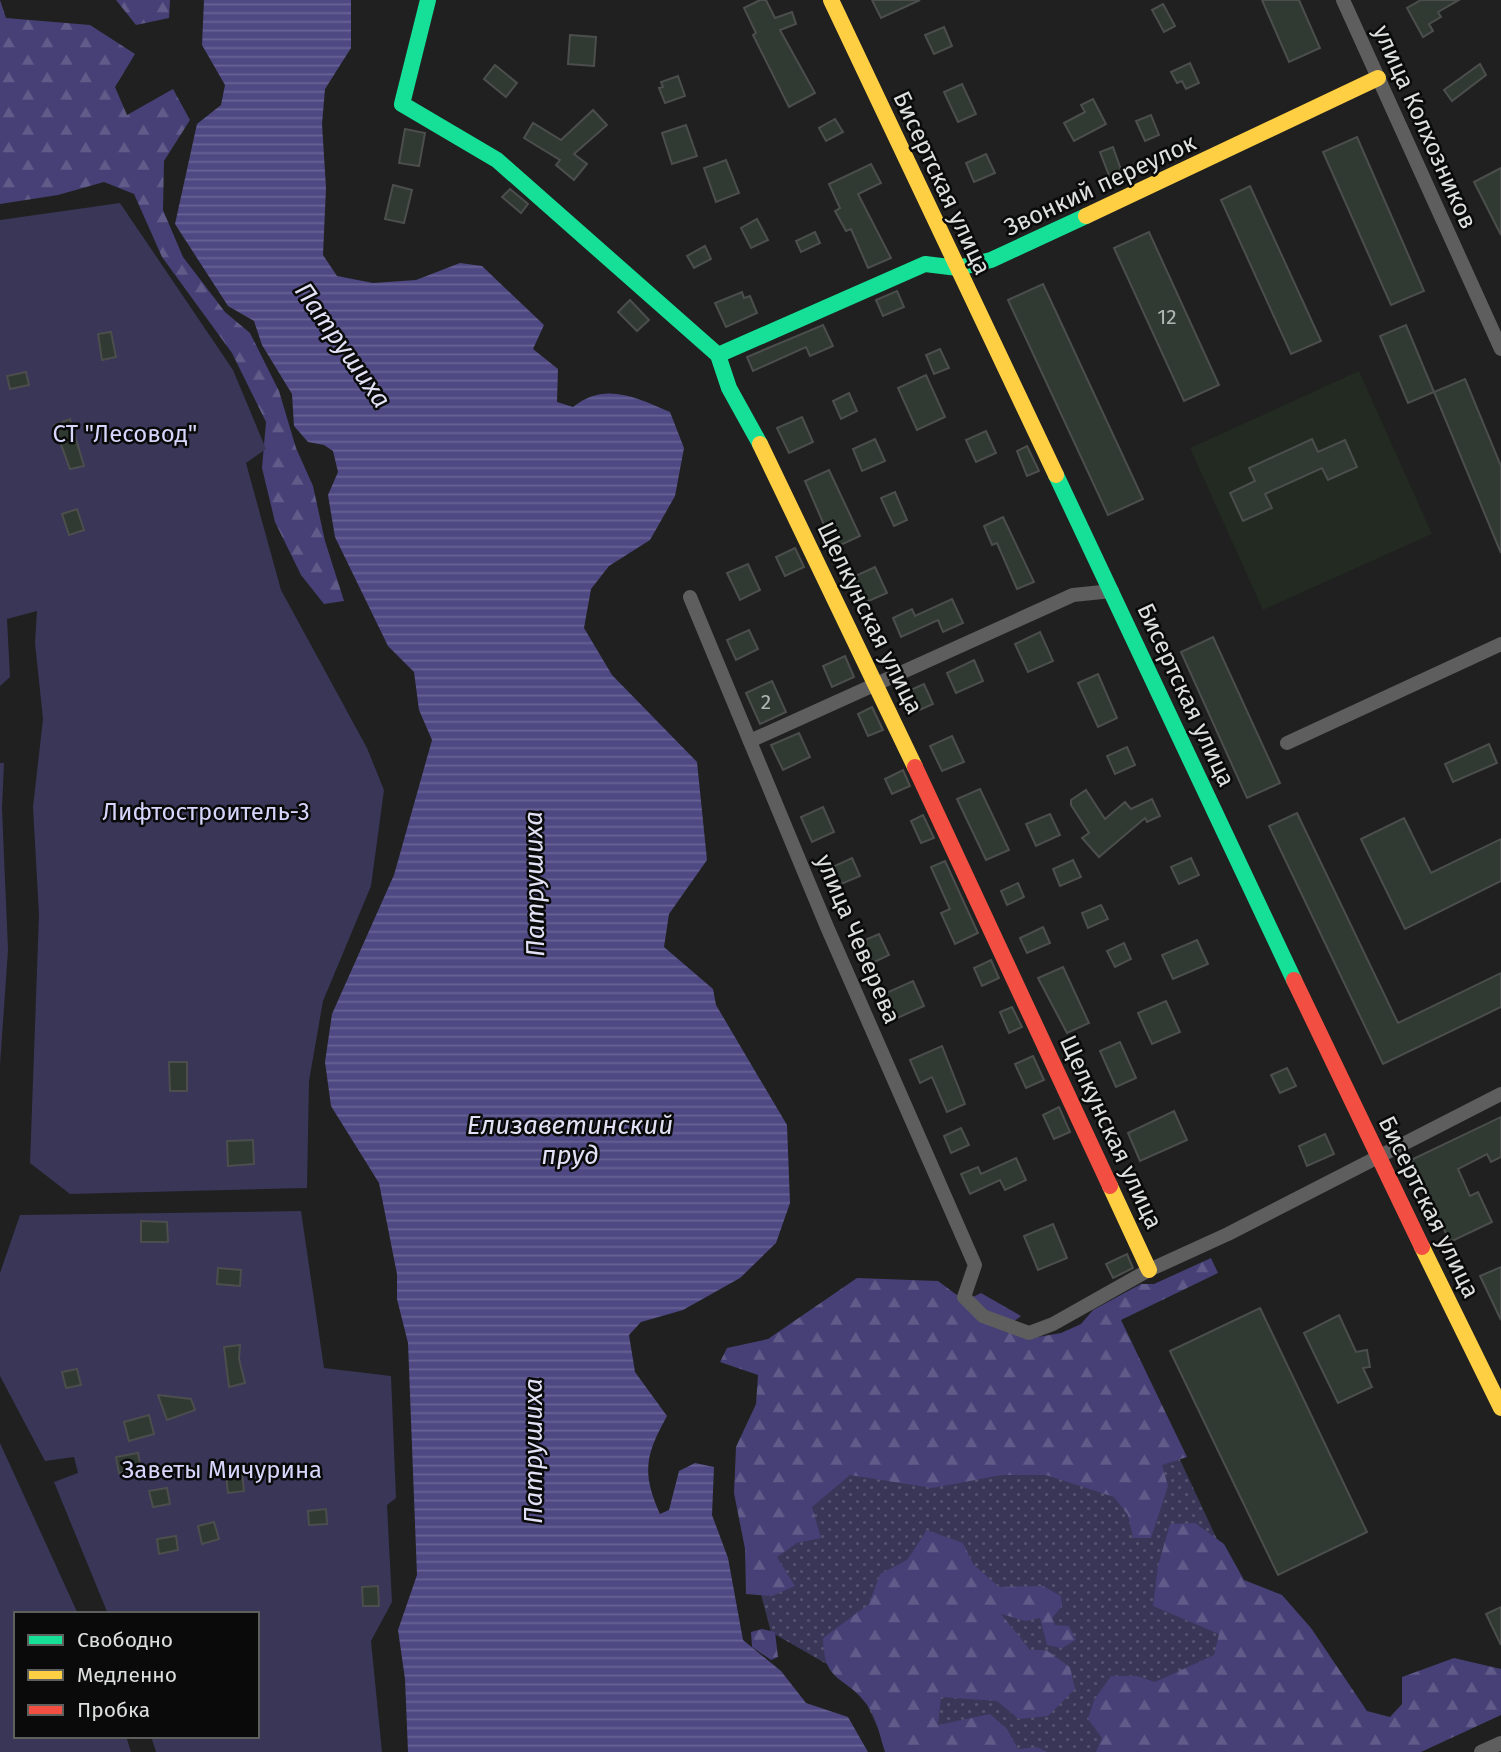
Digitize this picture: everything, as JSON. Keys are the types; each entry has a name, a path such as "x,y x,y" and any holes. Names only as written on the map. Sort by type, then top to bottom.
{"street":[{"path":"428,0 402,104 497,160 718,355"},
{"name":"Бисертская улица","path":"831,0 1377,1155 1501,1408"},
{"name":"улица Колхозников","path":"1343,0 1501,349"},
{"name":"Звонкий переулок","path":"718,355 925,264 958,268 991,260 1248,142 1378,78"},
{"name":"Щелкунская улица","path":"718,355 729,388 777,475 877,684 1149,1270"},
{"path":"750,741 1073,595 1112,591"},
{"name":"улица Чеверева","path":"690,597 827,927 975,1265 964,1297 983,1316 1029,1333 1053,1324 1149,1270"},
{"path":"1287,743 1501,644"},
{"path":"1149,1270 1228,1234 1377,1155 1501,1094"},
{"path":"1481,1752 1501,1743"}],"shaded area":[{"path":"1359,371 1432,534 1263,610 1190,448"}],"green space":[{"path":"0,0 6,18 90,25 135,54 115,87 127,115 173,89 190,120 164,161 163,210 183,257 225,312 250,333 279,391 296,448 313,486 325,541 344,601 324,604 301,575 275,522 262,468 266,422 232,353 162,257 134,194 104,182 58,195 0,204"},
{"path":"116,0 170,0 169,18 136,25"},
{"name":"Лифтостроитель-3","path":"120,203 233,370 266,449 246,463 281,590 367,748 384,790 371,886 323,1001 309,1081 307,1188 70,1194 30,1163 39,915 33,807 43,719 35,643 37,611 7,619 10,677 0,686 0,220"},
{"path":"0,763 4,763 2,808 8,950 0,1065"},
{"name":"Заветы Мичурина","path":"301,1211 324,1368 391,1376 396,1498 387,1505 392,1602 371,1641 382,1752 156,1752 152,1738 259,1738 259,1612 107,1612 54,1482 78,1473 74,1457 45,1461 0,1376 0,1273 20,1215"},
{"path":"1211,1258 1218,1273 1121,1320 1187,1457 1162,1465 1168,1486 1151,1538 1133,1538 1128,1515 1114,1497 1046,1475 1002,1475 932,1488 850,1475 812,1507 821,1538 797,1543 777,1557 795,1586 772,1596 746,1594 745,1549 734,1493 736,1447 756,1404 758,1375 720,1362 727,1348 768,1339 857,1278 938,1281 965,1301 981,1293 1021,1316 1013,1322 1026,1339 1061,1333 1081,1324 1093,1310 1141,1284 1154,1284"},
{"path":"1116,1322 1316,1752 889,1752 856,1681 771,1632 735,1498 744,1468"},
{"path":"0,1443 77,1612 14,1612 14,1738 127,1738 131,1752 0,1752"},
{"path":"1195,1523 1224,1544 1244,1580 1282,1595 1311,1628 1367,1711 1390,1717 1402,1704 1402,1677 1454,1658 1501,1669 1501,1715 1421,1752 1096,1752 1102,1738 1088,1719 1094,1700 1111,1676 1137,1676 1155,1682 1214,1655 1219,1634 1153,1606 1158,1566 1170,1524"},
{"path":"927,1530 963,1543 973,1564 999,1587 1043,1586 1061,1596 1062,1606 1052,1618 1055,1625 1069,1626 1076,1640 1062,1648 1047,1645 1040,1618 1026,1621 1001,1614 1030,1650 1046,1650 1070,1667 1075,1689 1048,1716 1019,1719 997,1701 941,1697 938,1725 990,1714 1007,1729 1018,1749 1037,1747 1047,1752 885,1752 868,1706 837,1678 827,1664 823,1638 869,1604 880,1574 907,1560"},
{"path":"762,1629 775,1632 778,1657 771,1660 752,1647 751,1632"}],"water":[{"name":"Елизаветинский пруд","path":"204,0 351,0 351,48 325,89 322,124 326,188 323,255 337,276 373,283 416,280 460,263 482,266 544,325 533,349 558,369 557,402 573,407 585,399 609,393 633,397 670,412 684,448 675,496 650,540 609,566 591,589 584,628 612,675 697,762 707,860 669,914 664,947 713,989 716,1005 787,1125 790,1203 776,1243 740,1278 683,1310 641,1322 629,1335 635,1372 667,1416 654,1441 648,1475 660,1514 669,1510 679,1471 695,1463 714,1467 712,1515 728,1558 743,1640 781,1671 806,1703 848,1717 868,1752 408,1752 405,1679 398,1630 417,1575 408,1343 397,1299 397,1274 379,1183 331,1106 325,1062 332,1014 394,875 432,740 419,710 414,672 388,646 335,537 328,495 338,472 333,451 324,445 308,442 294,426 292,394 262,345 254,321 228,306 175,224 197,124 221,105 225,85 202,45"}],"building":[{"path":"766,0 775,18 792,12 796,24 780,30 815,93 789,107 753,35 756,33 744,8"},
{"path":"872,0 920,0 881,18"},
{"path":"1262,0 1299,0 1320,48 1289,62"},
{"path":"1421,0 1459,0 1438,12 1441,17 1429,24 1433,31 1423,37 1407,8"},
{"path":"1163,4 1175,26 1164,32 1152,10"},
{"path":"944,27 952,46 934,54 925,35"},
{"path":"570,35 596,37 594,66 568,64"},
{"path":"1190,63 1199,83 1186,89 1182,81 1177,83 1171,72"},
{"path":"1480,64 1486,75 1452,101 1444,90"},
{"path":"495,65 517,83 506,97 484,79"},
{"path":"678,76 685,96 665,103 659,88 663,87 661,82"},
{"path":"962,84 976,114 958,122 944,92"},
{"path":"1093,99 1106,124 1074,141 1064,123 1085,112 1081,105"},
{"path":"593,110 607,125 574,154 587,164 574,180 556,165 560,160 524,138 533,123 561,140"},
{"path":"1151,115 1159,135 1145,141 1136,121"},
{"path":"835,119 843,132 826,141 819,128"},
{"path":"686,125 697,156 672,164 662,133"},
{"path":"405,129 425,133 419,166 399,163"},
{"path":"1357,137 1424,291 1391,305 1323,152"},
{"path":"1113,147 1125,181 1113,186 1100,152"},
{"path":"986,154 995,173 974,182 966,163"},
{"path":"726,160 739,193 716,202 704,168"},
{"path":"871,164 881,183 858,194 891,258 868,268 851,229 846,231 835,211 840,208 829,184"},
{"path":"1501,168 1501,235 1474,182"},
{"path":"393,185 412,190 404,223 385,219"},
{"path":"1250,186 1321,341 1291,354 1221,200"},
{"path":"510,189 528,204 521,213 502,197"},
{"path":"757,219 768,240 751,248 741,228"},
{"path":"815,232 820,243 801,252 796,241"},
{"path":"1149,232 1219,385 1184,401 1114,248"},
{"path":"705,246 711,259 694,268 687,256"},
{"path":"1043,284 1143,499 1108,515 1008,300"},
{"path":"897,291 904,307 883,316 876,300"},
{"path":"742,292 744,298 750,296 757,313 726,327 715,303"},
{"path":"630,300 649,320 637,331 618,312"},
{"path":"823,325 833,346 810,356 806,347 753,371 747,357"},
{"path":"1406,325 1434,392 1408,403 1380,336"},
{"path":"111,332 116,357 102,360 98,334"},
{"path":"940,349 949,368 934,374 926,355"},
{"path":"26,372 29,385 10,389 7,376"},
{"path":"926,375 945,417 917,430 898,388"},
{"path":"1465,379 1501,466 1501,553 1434,392"},
{"path":"849,393 857,411 841,419 833,401"},
{"path":"802,417 813,442 789,453 777,428"},
{"path":"70,419 84,466 70,469 54,425"},
{"path":"986,431 996,453 976,462 966,440"},
{"path":"875,439 885,461 862,471 853,449"},
{"path":"1312,439 1318,452 1345,440 1357,467 1328,480 1322,468 1265,494 1272,508 1243,521 1230,493 1255,481 1249,468"},
{"path":"1027,446 1039,471 1027,476 1017,451"},
{"path":"829,470 860,536 834,548 805,481"},
{"path":"895,492 907,520 894,526 881,498"},
{"path":"77,509 84,530 69,535 62,514"},
{"path":"1003,517 1034,582 1017,589 997,543 992,545 984,526"},
{"path":"795,548 804,567 785,576 776,557"},
{"path":"748,564 760,590 740,600 727,573"},
{"path":"875,567 887,593 864,603 853,577"},
{"path":"952,599 963,623 943,632 938,620 901,637 893,618 912,609 915,616"},
{"path":"749,630 758,649 736,660 727,640"},
{"path":"1040,632 1053,661 1028,672 1015,644"},
{"path":"1213,637 1280,783 1247,798 1181,652"},
{"path":"845,656 854,677 832,687 823,666"},
{"path":"974,660 983,681 956,693 947,673"},
{"path":"1098,674 1117,718 1098,727 1078,683"},
{"path":"772,681 786,712 760,724 746,693"},
{"path":"924,684 933,704 908,715 899,695"},
{"path":"872,707 883,730 868,736 858,714"},
{"path":"799,733 810,757 783,770 771,745"},
{"path":"952,736 964,762 942,771 930,746"},
{"path":"1489,744 1497,763 1453,782 1445,764"},
{"path":"1127,747 1135,765 1115,774 1107,756"},
{"path":"903,770 910,786 892,794 885,779"},
{"path":"980,789 1009,850 986,860 957,799"},
{"path":"1086,790 1105,819 1125,802 1131,809 1152,799 1160,816 1147,822 1145,818 1099,857 1082,838 1089,833 1071,805 1071,800"},
{"path":"823,807 834,832 812,842 801,817"},
{"path":"1297,813 1398,1023 1501,973 1501,1007 1383,1064 1269,826"},
{"path":"1050,814 1060,835 1036,846 1026,824"},
{"path":"923,815 934,838 921,843 911,821"},
{"path":"1404,818 1431,873 1501,839 1501,881 1405,929 1361,839"},
{"path":"852,858 860,876 834,887 826,870"},
{"path":"1191,858 1199,875 1179,884 1171,867"},
{"path":"1073,860 1081,877 1060,886 1053,869"},
{"path":"945,861 978,933 955,944 941,913 950,909 931,867"},
{"path":"1018,883 1024,897 1007,905 1001,891"},
{"path":"1101,905 1108,919 1088,928 1082,913"},
{"path":"1043,927 1050,943 1027,953 1020,938"},
{"path":"879,934 889,955 868,965 858,943"},
{"path":"1197,940 1208,964 1173,979 1162,955"},
{"path":"1124,943 1131,959 1115,967 1107,951"},
{"path":"991,960 999,978 982,986 974,968"},
{"path":"1063,967 1089,1023 1067,1033 1038,978"},
{"path":"913,981 924,1006 895,1019 884,994"},
{"path":"1166,1001 1180,1032 1152,1044 1138,1013"},
{"path":"1012,1007 1022,1027 1009,1033 1000,1012"},
{"path":"1120,1042 1136,1078 1116,1087 1100,1051"},
{"path":"942,1046 965,1104 947,1112 932,1077 920,1083 910,1060"},
{"path":"1033,1056 1044,1080 1026,1088 1015,1064"},
{"path":"169,1062 187,1062 187,1091 170,1091"},
{"path":"1287,1068 1296,1086 1280,1093 1271,1075"},
{"path":"1059,1107 1070,1132 1054,1139 1043,1115"},
{"path":"1174,1111 1187,1140 1140,1161 1128,1133"},
{"path":"1501,1117 1501,1157 1491,1162 1487,1154 1458,1169 1470,1196 1478,1192 1492,1222 1450,1242 1411,1160"},
{"path":"961,1128 969,1145 951,1153 944,1136"},
{"path":"1325,1134 1334,1154 1307,1166 1299,1146"},
{"path":"253,1140 254,1164 228,1166 227,1141"},
{"path":"1016,1158 1026,1180 1005,1190 1000,1180 970,1194 961,1174 978,1167 981,1174"},
{"path":"141,1221 167,1222 168,1242 141,1242"},
{"path":"1053,1224 1067,1258 1038,1270 1024,1236"},
{"path":"1127,1254 1133,1268 1113,1278 1106,1264"},
{"path":"1501,1267 1501,1320 1480,1276"},
{"path":"218,1268 241,1270 240,1286 217,1284"},
{"path":"1260,1308 1367,1532 1278,1575 1170,1351"},
{"path":"1339,1315 1356,1352 1367,1350 1370,1367 1363,1368 1372,1387 1338,1403 1304,1333"},
{"path":"240,1345 239,1359 245,1383 229,1387 224,1347"},
{"path":"77,1369 81,1385 66,1388 62,1372"},
{"path":"158,1395 191,1399 195,1410 167,1420"},
{"path":"149,1415 154,1434 129,1441 124,1422"},
{"path":"138,1453 141,1469 119,1473 116,1457"},
{"path":"242,1473 244,1491 228,1493 226,1475"},
{"path":"167,1488 170,1504 153,1507 149,1491"},
{"path":"326,1509 327,1524 309,1525 308,1511"},
{"path":"214,1522 219,1539 202,1544 198,1526"},
{"path":"176,1536 178,1550 159,1554 157,1539"},
{"path":"378,1586 379,1606 363,1606 362,1587"},
{"path":"1501,1607 1501,1645 1486,1614"}],"traffic: fast":[{"path":"428,0 402,104 497,160 718,355 729,388 760,444"},
{"path":"718,355 925,264 958,268 991,260 1086,216"},
{"path":"1056,475 1294,980"}],"traffic: slow":[{"path":"831,0 1056,475"},
{"path":"1086,216 1378,78"},
{"path":"760,444 915,767"},
{"path":"1110,1186 1149,1270"},
{"path":"1422,1247 1501,1408"}],"traffic: jam":[{"path":"915,767 1110,1186"},
{"path":"1294,980 1422,1247"}],"water label":[{"name":"Патрушиха","path":"343,345"},
{"name":"Патрушиха","path":"534,884"},
{"name":"Патрушиха","path":"533,1451"}],"park label":[{"name":"СТ \"Лесовод\"","path":"125,434"}]}
